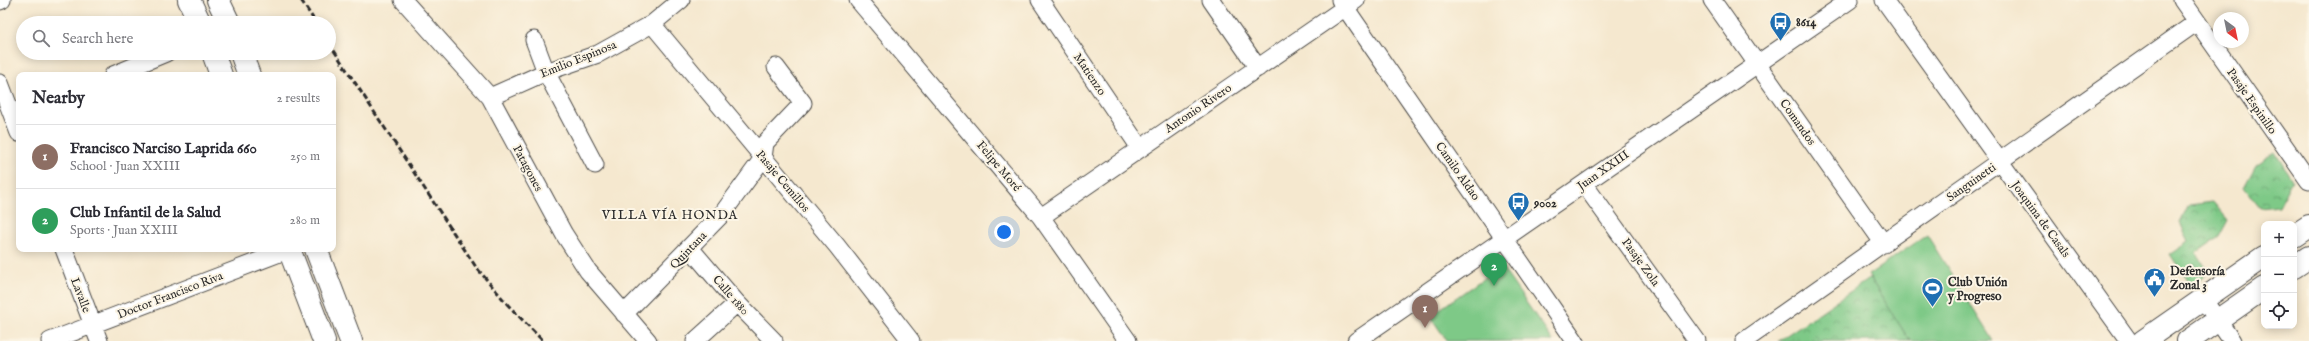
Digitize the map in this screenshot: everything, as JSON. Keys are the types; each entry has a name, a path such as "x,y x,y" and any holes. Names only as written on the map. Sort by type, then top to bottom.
{"main road":[{"path":"189,0 197,16"},
{"path":"218,0 226,16"},
{"path":"216,60 221,72"},
{"path":"244,60 248,72"},
{"path":"2297,234 2309,226"},
{"path":"290,252 324,341"},
{"path":"317,252 352,341"},
{"path":"2297,265 2309,257"},
{"path":"2143,341 2261,259"},
{"path":"2188,341 2261,290"}],"street":[{"name":"Patagones","path":"403,0 490,97 564,234 588,271 648,341"},
{"name":"Emilio Espinosa","path":"490,97 546,72 598,54 652,24 681,0"},
{"name":"Felipe Moré","path":"858,0 1041,217 1128,341"},
{"name":"Matienzo","path":"1040,0 1140,148"},
{"path":"1211,0 1258,68"},
{"name":"Comandos","path":"1712,0 1884,244"},
{"name":"Juan XXIII","path":"1356,341 1850,0"},
{"name":"Joaquina de Casals","path":"1884,0 2129,341"},
{"name":"Pasaje Espinillo","path":"2182,0 2309,181"},
{"name":"Antonio Rivero","path":"1041,217 1258,68 1347,2"},
{"name":"Camilo Aldao","path":"1347,2 1575,341"},
{"name":"Sanguinetti","path":"1744,341 1884,244 2197,22"},
{"name":"Pasaje Cemillos","path":"652,24 837,246 911,341"},
{"path":"534,40 546,72 595,165"},
{"path":"120,72 149,60"},
{"name":"Quintana","path":"624,314 722,214 763,158 765,143 803,103 776,67"},
{"path":"0,83 11,117 16,127"},
{"name":"Pasaje Zola","path":"1584,184 1697,341"},
{"name":"Calle 1880","path":"690,248 737,303 774,341"},
{"name":"Lavalle","path":"65,252 99,341"},
{"name":"Doctor Francisco Riva","path":"50,341 281,252"},
{"path":"2203,299 2232,341"},
{"path":"695,341 737,303"}],"green space":[{"path":"2275,152 2292,180 2279,206 2260,208 2244,187 2256,165"},
{"path":"2213,202 2228,220 2219,237 2196,253 2209,272 2191,287 2170,254 2189,241 2180,223 2189,205"},
{"name":"Club Unión y Progreso","path":"1927,235 1993,341 1910,341 1868,275"},
{"path":"1501,266 1553,341 1447,341 1430,316"},
{"path":"1870,278 1910,341 1778,341"}],"railway":[{"path":"301,0 311,16"},
{"path":"336,54 476,267 508,305 543,341"}],"place":[{"name":"8614","path":"1780,42"},
{"name":"9002","path":"1518,222"},
{"name":"Club Infantil de la Salud","path":"1494,286"},
{"name":"Defensoría Zonal 3","path":"2154,298"},
{"name":"Club Unión y Progreso","path":"1932,308"},
{"name":"Francisco Narciso Laprida 660","path":"1425,328"}],"district":[{"name":"VILLA VÍA HONDA","path":"670,214"}]}
